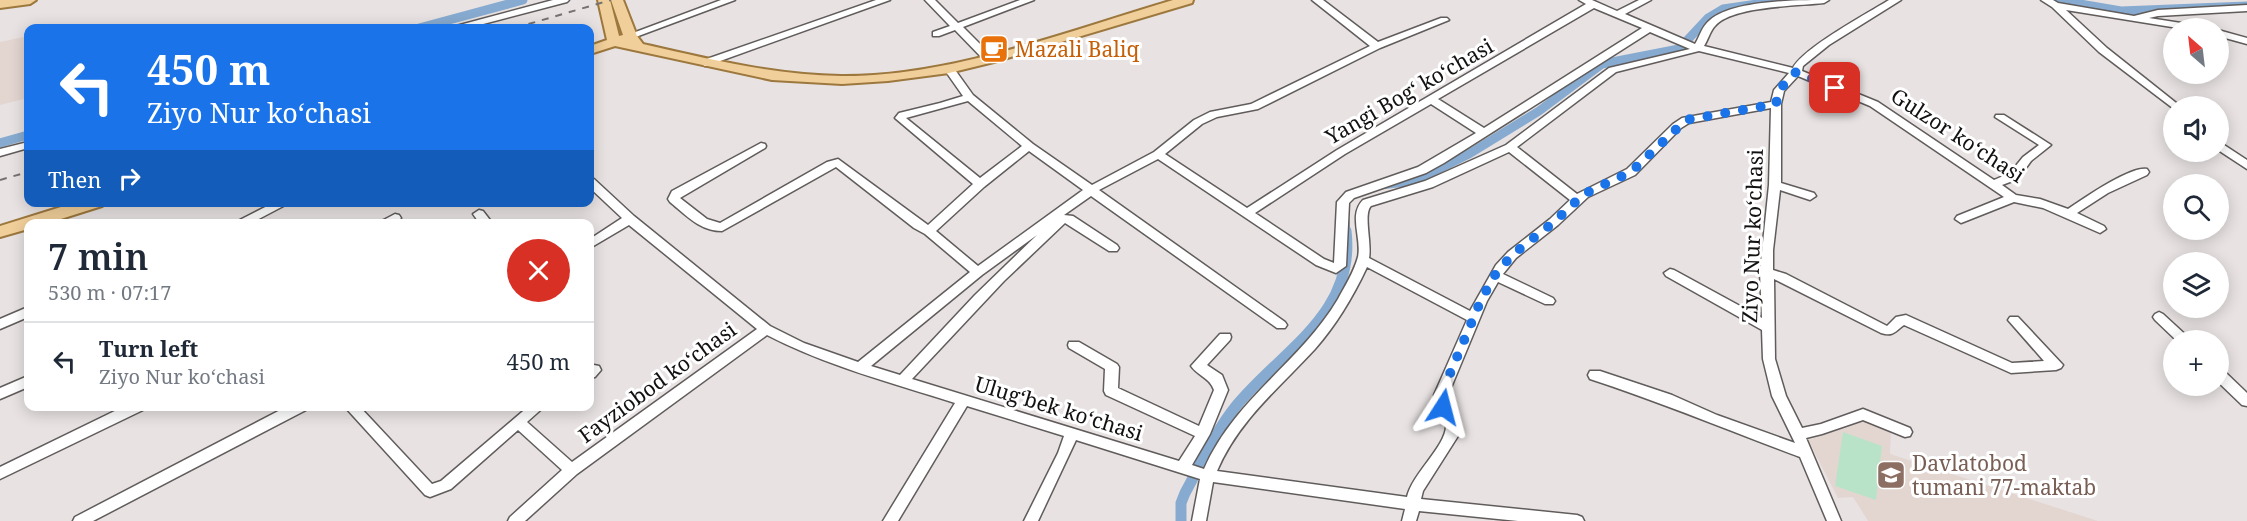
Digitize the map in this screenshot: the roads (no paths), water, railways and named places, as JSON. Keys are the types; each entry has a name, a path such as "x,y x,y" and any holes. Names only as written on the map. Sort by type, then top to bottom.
{"main road":[{"path":"1,2 30,0"},
{"path":"604,0 614,42"},
{"path":"616,0 633,41"},
{"path":"594,49 614,42 633,41 705,63 741,71 804,79 879,78 949,69 989,59 1179,1"},
{"path":"594,41 608,18"},
{"path":"42,219 80,207"},
{"path":"0,232 24,224"}],"street":[{"path":"474,24 564,0"},
{"path":"633,41 730,0"},
{"path":"705,63 885,0"},
{"path":"930,0 989,59"},
{"path":"936,34 1029,0"},
{"path":"1317,0 1377,46"},
{"path":"1618,14 1646,0"},
{"path":"1199,521 1206,475 1221,444 1265,390 1341,308 1364,260 1361,215 1362,208 1367,203 1429,184 1510,147 1613,70 1652,59 1677,56 1697,47 1707,28 1725,14 1824,0"},
{"name":"Ziyo Nur koʻchasi","path":"1834,521 1798,434 1779,396 1769,358 1766,272 1775,185 1776,104 1779,90 1796,72 1799,65 1826,43 1896,0"},
{"name":"Gulzor koʻchasi","path":"1589,2 1697,47 1796,72 1887,111 2013,198 2034,200 2100,229"},
{"name":"Yangi Bogʻ koʻchasi","path":"1246,214 1341,152 1432,100 1589,2"},
{"path":"2050,2 2163,23"},
{"path":"2050,2 2103,50 2163,97"},
{"path":"2134,19 2158,13 2247,8"},
{"path":"860,368 978,272 1091,190 1158,154 1198,122 1214,114 1254,107 1377,46 1444,20"},
{"path":"1158,154 1320,262 1332,268 1340,266 1343,202 1350,195 1422,170 1485,134 1650,27"},
{"path":"2229,36 2247,42"},
{"path":"949,69 969,97 1029,146 1281,325"},
{"path":"969,97 943,106 903,115 900,118 980,184"},
{"path":"1432,100 1485,134"},
{"path":"1408,521 1416,490 1451,436 1454,421 1443,407 1441,395 1473,318 1495,275 1512,255 1592,189 1631,172 1686,120 1776,104"},
{"path":"1993,185 2014,176 2027,159 2046,145 2000,117"},
{"path":"0,153 24,146"},
{"path":"761,146 676,194 674,199 714,228 722,226 831,164 838,163 929,231 978,272"},
{"path":"929,231 980,184 1029,146"},
{"path":"1510,147 1577,200"},
{"path":"2229,152 2247,165"},
{"path":"2068,214 2104,190 2143,172"},
{"path":"1775,185 1810,196"},
{"name":"Ulugʻbek koʻchasi","path":"594,186 630,219 766,329 800,346 860,368 1206,475 1414,504 1577,521"},
{"path":"1960,219 2013,198"},
{"path":"249,219 275,207"},
{"path":"594,242 630,219"},
{"path":"902,382 967,310 1062,219 1069,219 1113,248"},
{"path":"1364,260 1473,318"},
{"path":"1766,272 1782,277 1885,330 1890,331 1900,320 1906,320 2011,368 2056,365 2014,320"},
{"path":"1670,273 1767,327"},
{"path":"1495,275 1549,301"},
{"path":"0,324 24,314"},
{"path":"2159,317 2173,330"},
{"name":"Fayziobod koʻchasi","path":"515,521 572,470 766,329"},
{"path":"1182,469 1203,434 1221,386 1217,379 1198,366 1225,337"},
{"path":"1074,345 1112,367 1111,391 1203,434"},
{"path":"1594,375 1667,399 1806,453"},
{"path":"0,394 24,383"},
{"path":"2229,384 2247,401"},
{"path":"890,521 963,401"},
{"path":"0,473 128,411"},
{"path":"80,521 291,411"},
{"path":"355,411 430,491 446,485 532,411"},
{"path":"1798,434 1822,429 1863,414 1905,432"},
{"name":"Fayziobod koʻchasi","path":"518,422 572,470"},
{"path":"1031,521 1065,453 1072,433"}],"waterway":[{"path":"434,24 523,0"},
{"path":"1380,185 1414,181 1469,154 1539,111 1602,64 1679,49 1708,18 1723,9 1784,0"},
{"path":"2057,0 2121,11 2247,6"},
{"path":"0,143 24,136"},
{"path":"1345,220 1346,233"},
{"path":"1181,521 1181,503 1185,493 1228,416 1254,386 1312,329 1328,308 1340,285 1346,260 1346,233"}],"railway":[{"path":"529,24 611,0"},
{"path":"0,180 24,173"}],"place":[{"name":"Mazali Baliq","path":"994,49"},
{"name":"Davlatobod tumani 77-maktab","path":"1891,475"}]}
